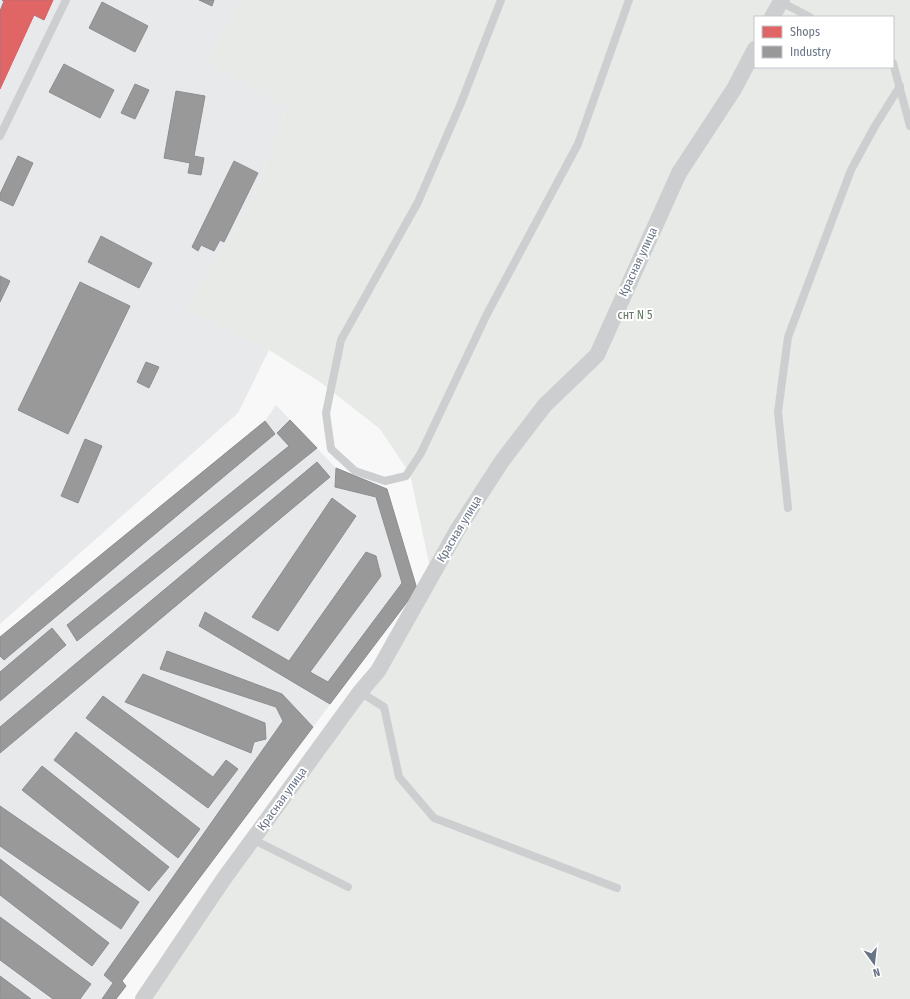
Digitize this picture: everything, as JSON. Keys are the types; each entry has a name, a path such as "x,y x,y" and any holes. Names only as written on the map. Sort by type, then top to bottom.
{"street":[{"path":"773,16 781,1"},
{"name":"Красная улица","path":"143,999 252,839 360,692 378,672 458,529 502,461 545,405 597,355 679,173 734,89 754,51"}],"lane":[{"path":"0,136 66,0"},
{"path":"502,0 461,103 418,202 341,340 326,413 331,449 354,470 385,481 406,476 421,453 487,314 578,144 629,0"},
{"path":"781,1 808,16"},
{"path":"894,66 910,126"},
{"path":"788,508 778,412 788,337 851,170 875,126 900,86"},
{"path":"360,692 384,707 399,777 434,818 617,888"},
{"path":"252,839 348,887"}],"shaded area":[{"path":"0,0 239,0 206,63 287,106 253,199 187,307 269,350 238,413 0,624"},
{"path":"276,405 336,468 387,489 417,589 122,981 126,986 116,999 0,999 0,637 265,421"}],"green space":[{"name":"снт N 5","path":"239,0 910,0 910,999 150,999 434,586 410,474 380,429 320,382 269,350 186,308 253,199 287,106 206,63"}],"building: Shops":[{"path":"2,0 53,0 44,20 34,15 0,89 0,11 4,1"}],"building: Industry":[{"path":"199,0 214,0 212,6"},
{"path":"102,2 148,26 135,52 89,28"},
{"path":"64,64 114,90 100,118 49,92"},
{"path":"135,84 149,90 135,119 121,113"},
{"path":"176,91 205,96 194,156 204,158 201,175 188,173 190,163 164,158"},
{"path":"18,156 33,163 13,206 0,200 0,194"},
{"path":"234,161 258,173 224,242 220,240 214,251 201,245 198,251 192,247"},
{"path":"101,236 152,263 139,288 88,262"},
{"path":"0,276 10,281 0,302"},
{"path":"80,282 130,306 68,434 18,410"},
{"path":"146,362 159,367 149,388 137,382"},
{"path":"290,420 317,448 77,641 67,625 289,446 277,433"},
{"path":"265,421 275,434 4,660 0,656 0,637"},
{"path":"85,439 102,446 78,503 61,496"},
{"path":"317,462 330,477 0,753 0,727"},
{"path":"336,468 387,489 417,589 330,704 199,626 205,612 289,661 366,552 376,556 381,576 310,672 328,682 402,583 376,497 335,487"},
{"path":"332,498 356,516 278,631 252,617"},
{"path":"52,628 66,645 0,701 0,672"},
{"path":"167,651 282,694 313,727 122,981 126,986 116,999 102,999 113,983 104,975 283,721 276,707 160,669"},
{"path":"143,674 265,723 266,739 254,742 251,753 125,702"},
{"path":"103,696 213,777 226,760 238,769 208,808 86,718"},
{"path":"76,732 200,829 178,858 54,760"},
{"path":"42,766 169,867 149,891 22,790"},
{"path":"0,806 139,902 121,929 0,846"},
{"path":"0,859 109,943 92,966 0,895"},
{"path":"0,917 91,984 80,999 53,999 0,960"},
{"path":"0,976 31,999 0,999"}]}
